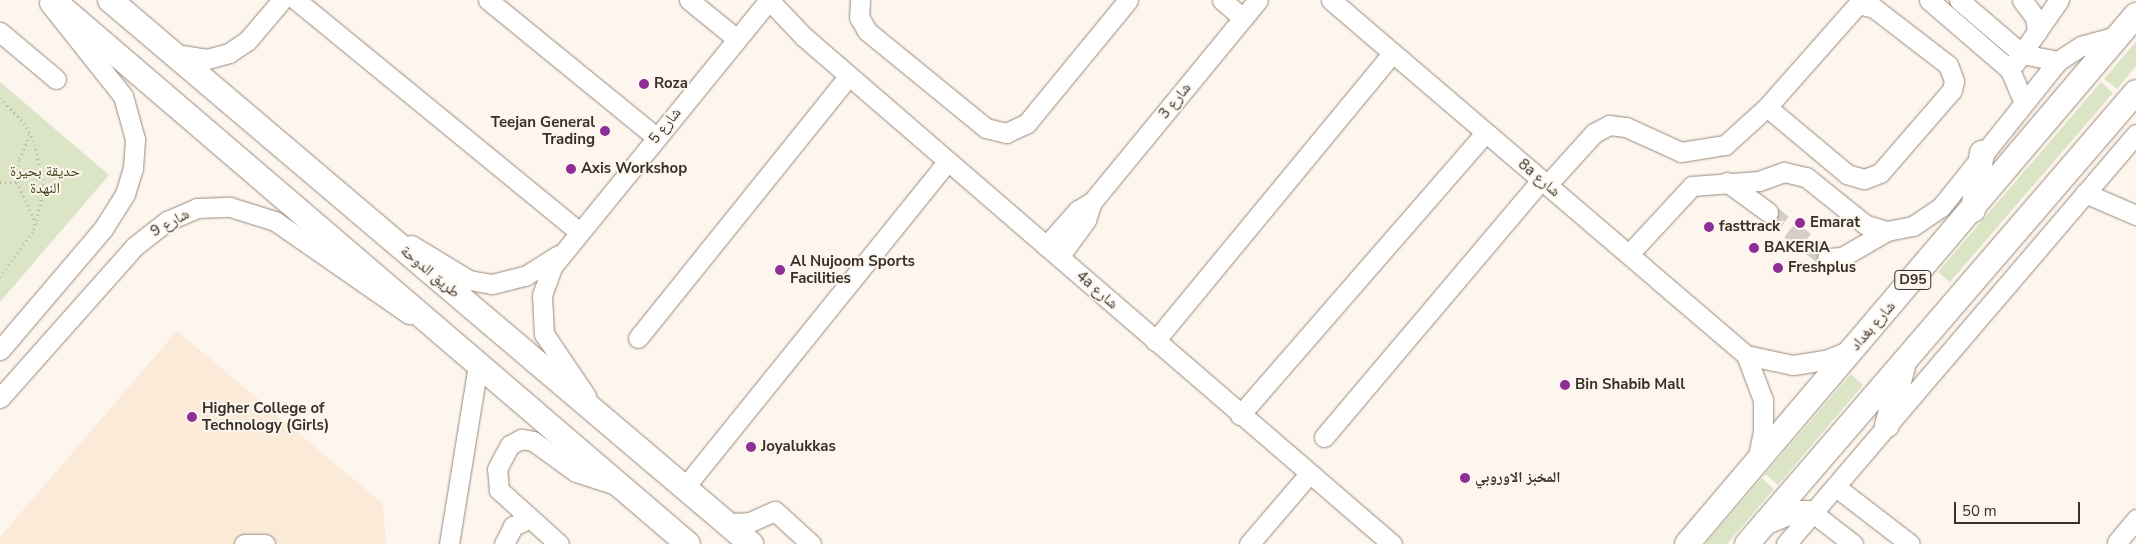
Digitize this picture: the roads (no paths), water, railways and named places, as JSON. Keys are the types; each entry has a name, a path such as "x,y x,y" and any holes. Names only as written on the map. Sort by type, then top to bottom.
{"main road":[{"path":"53,0 688,544"},
{"name":"طريق الدوحة","path":"110,0 751,544"},
{"name":"شارع بغداد","path":"1687,544 1973,210 2136,15"},
{"path":"1747,544 2136,92"},
{"path":"1973,210 1982,153"},
{"path":"1888,425 1905,360"},
{"path":"1766,522 1788,513 1813,514"}],"street":[{"path":"0,350 103,229 125,194 134,168 135,139 123,96 47,0"},
{"path":"171,53 195,60 229,53 247,41 282,0"},
{"path":"296,0 579,232"},
{"path":"488,0 656,137"},
{"path":"689,0 737,39"},
{"path":"860,0 858,17 867,30 986,128 1006,133 1027,124 1128,0"},
{"path":"1222,0 1242,18"},
{"name":"شارع 3","path":"1052,251 1086,220 1092,202 1258,0"},
{"name":"8a شارع","path":"1331,0 1746,355 1763,400 1763,431 1756,462"},
{"path":"1929,0 2010,70 2023,101"},
{"path":"1958,0 2022,54 2058,62"},
{"path":"2010,70 2059,1"},
{"path":"2025,2 2044,8 2059,1"},
{"path":"2025,2 2037,32"},
{"name":"شارع 5","path":"594,412 544,334 542,295 561,253 767,3"},
{"name":"4a شارع","path":"767,3 783,28 803,36 1240,415 1392,544"},
{"path":"1324,437 1544,182 1601,128 1626,127 1666,149 1696,153 1725,145 1767,107 1858,4 1874,8 1948,65 1954,81 1952,90 1880,173 1864,179 1847,174 1767,107"},
{"path":"0,32 56,79"},
{"path":"1827,258 1842,257 1887,231 1913,226 1941,207 2023,101 2058,62 2081,46 2120,35"},
{"path":"1155,341 1392,53"},
{"path":"638,338 849,76"},
{"path":"1240,415 1484,132"},
{"path":"1786,544 2085,193 2135,140"},
{"path":"684,488 948,161"},
{"path":"1629,254 1686,190 1699,184 1799,173 1854,218 1887,231"},
{"path":"1728,182 1768,212"},
{"path":"2085,193 2136,215"},
{"name":"شارع 9","path":"0,398 135,246 167,221 197,208 230,207 275,221 373,293 437,328"},
{"name":"شارع 5","path":"381,231 480,283 515,280 561,253"},
{"name":"8a شارع","path":"1746,355 1793,365 1825,360 1855,348"},
{"path":"449,544 478,364"},
{"path":"558,544 503,496 497,483 499,462 515,441 533,441 576,472 622,487"},
{"path":"1249,544 1309,474"},
{"path":"1836,487 1910,544"},
{"path":"726,524 750,522 775,510 811,544"},
{"path":"1813,514 1853,544"},
{"path":"504,544 513,526 529,519"},
{"path":"2117,542 2136,519"},
{"path":"244,544 265,544"}],"tunnel":[{"path":"1768,212 1827,258"}],"place":[{"name":"Roza","path":"644,84"},
{"name":"Teejan General Trading","path":"605,131"},
{"name":"Axis Workshop","path":"571,169"},
{"name":"Emarat","path":"1800,223"},
{"name":"fasttrack","path":"1709,227"},
{"name":"BAKERIA","path":"1754,248"},
{"name":"Freshplus","path":"1778,268"},
{"name":"Al Nujoom Sports Facilities","path":"780,270"},
{"name":"Bin Shabib Mall","path":"1565,385"},
{"name":"Higher College of Technology (Girls)","path":"192,417"},
{"name":"Joyalukkas","path":"751,447"},
{"name":"المخبز الاوروبي","path":"1465,478"}],"park label":[{"name":"حديقة بحيرة النهدة","path":"45,180"}]}
